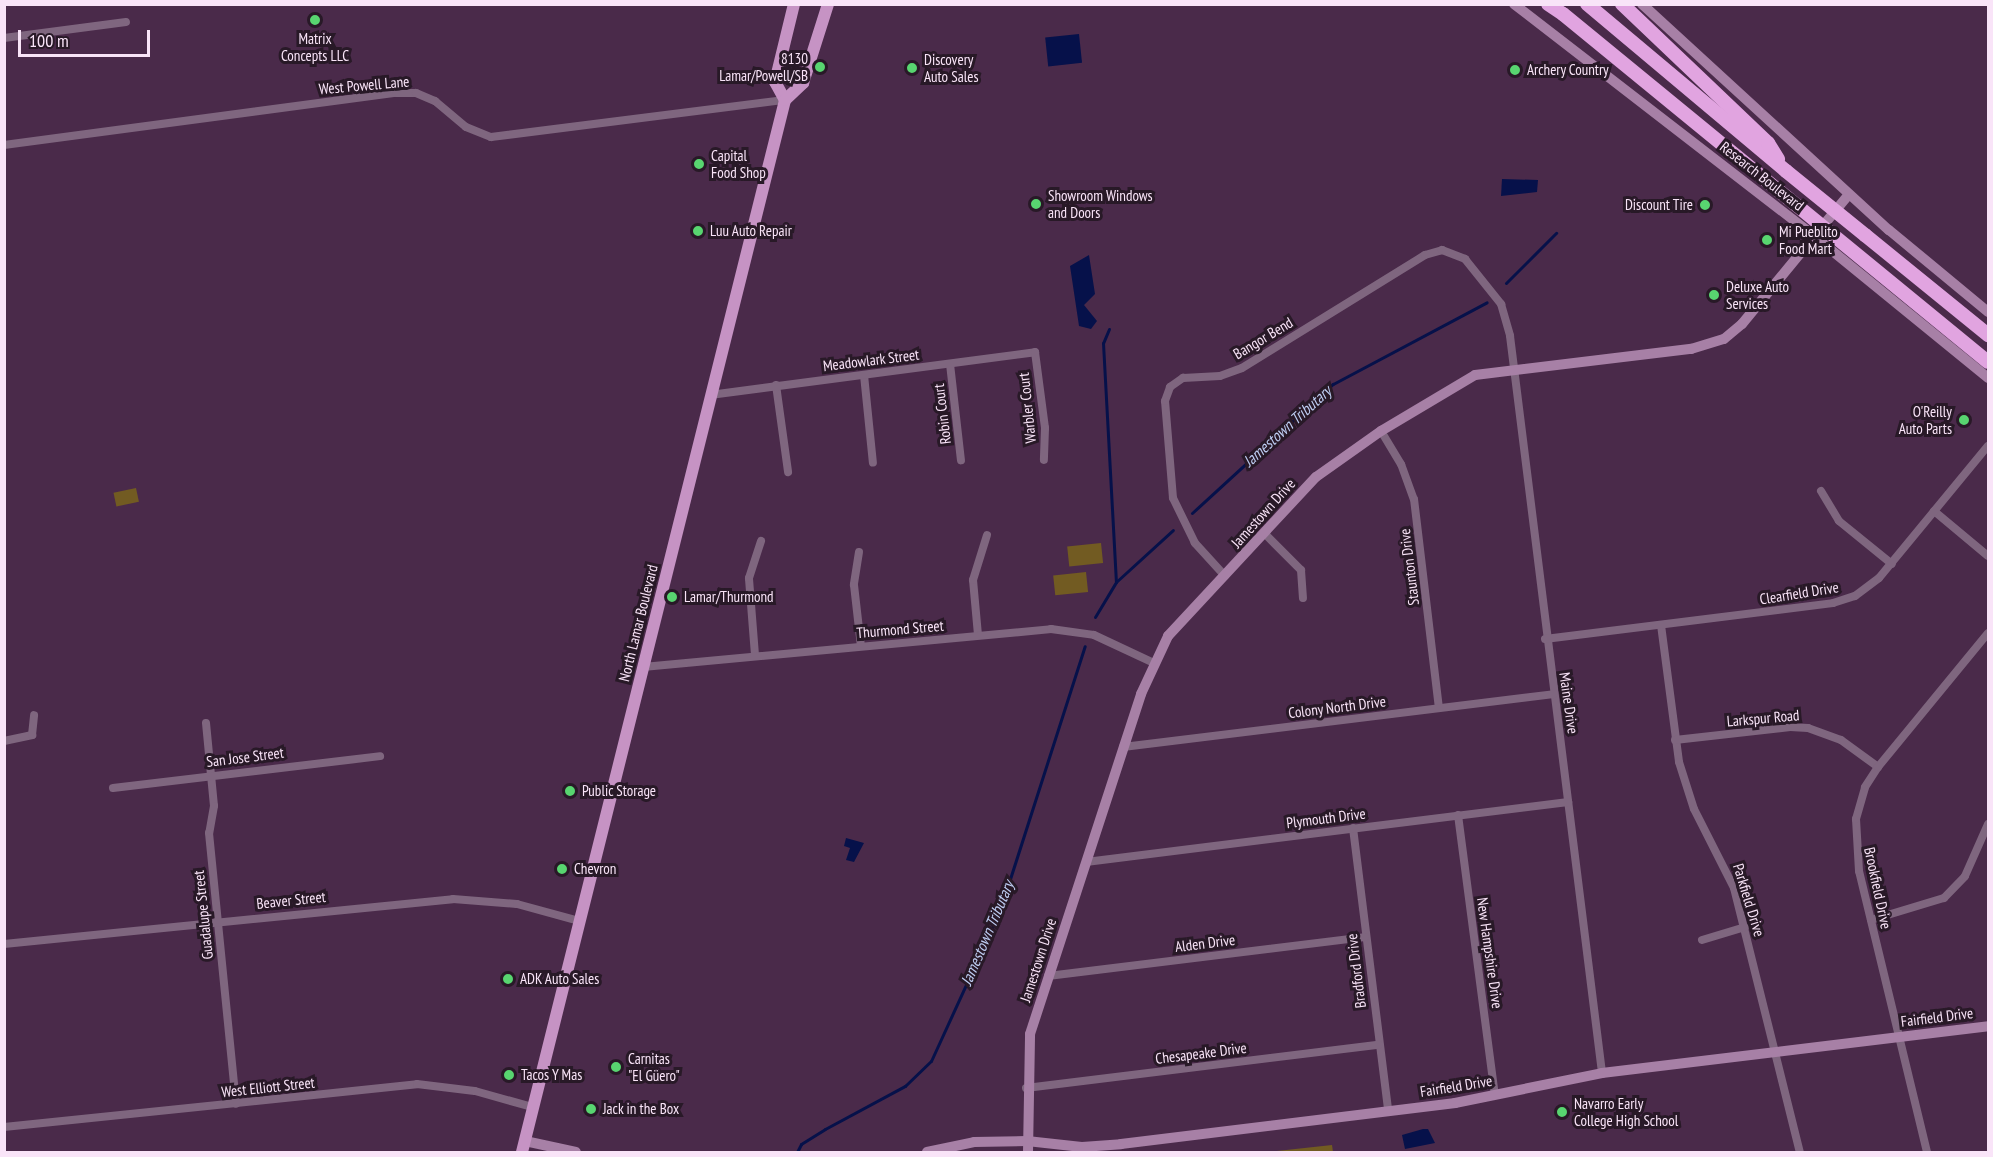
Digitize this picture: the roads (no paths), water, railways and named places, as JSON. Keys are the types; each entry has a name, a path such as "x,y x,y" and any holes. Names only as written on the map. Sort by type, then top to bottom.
{"highway":[{"path":"1548,4 1558,9 1989,362"},
{"path":"1587,4 1786,171 1989,335"},
{"path":"1622,4 1768,143 1786,171"}],"main road":[{"name":"North Lamar Boulevard","path":"523,1147 785,100 803,83 828,4"},
{"path":"785,100 775,82 794,6"}],"street":[{"name":"Research Boulevard","path":"1514,4 1826,245 1989,378"},
{"path":"1642,4 1849,194 1989,312"},
{"path":"4,38 126,22"},
{"name":"West Powell Lane","path":"4,145 396,93 416,93 435,101 466,127 491,137 785,100"},
{"name":"Jamestown Drive","path":"1028,1147 1026,1088 1030,1034 1152,662 1168,636 1316,477 1381,431 1457,383 1475,375 1691,348 1724,339 1742,324 1849,194"},
{"path":"1823,224 1826,245"},
{"name":"Bangor Bend","path":"1225,576 1195,543 1173,498 1165,401 1177,381 1220,376 1242,368 1425,255 1442,250 1465,259 1492,289 1501,304 1510,336"},
{"name":"Maine Drive","path":"1510,336 1545,639 1602,1073"},
{"name":"Meadowlark Street","path":"710,395 1035,352"},
{"name":"Warbler Court","path":"1035,352 1045,428 1044,460"},
{"name":"Robin Court","path":"950,364 961,460"},
{"path":"864,375 873,463"},
{"path":"776,385 788,472"},
{"name":"Staunton Drive","path":"1381,431 1401,464 1414,499 1439,708"},
{"name":"Clearfield Drive","path":"1545,639 1839,602 1867,588 1892,564 1989,446"},
{"path":"1821,491 1839,521 1892,564"},
{"path":"1934,512 1989,556"},
{"path":"1265,534 1301,570 1303,598"},
{"path":"978,635 973,580 987,535"},
{"path":"755,656 749,578 761,541"},
{"path":"860,552 854,585 861,646"},
{"name":"Parkfield Drive","path":"1661,626 1676,741 1691,801 1729,873 1745,927 1800,1152"},
{"name":"Thurmond Street","path":"643,667 1068,628 1107,640 1152,662"},
{"name":"Brookfield Drive","path":"1927,1152 1871,920 1855,837 1858,805 1878,767 1989,633"},
{"name":"Colony North Drive","path":"1124,747 1554,694"},
{"path":"4,741 32,735 34,715"},
{"name":"Guadalupe Street","path":"206,723 213,774 214,806 209,832 236,1104"},
{"name":"Larkspur Road","path":"1676,741 1790,727 1808,728 1841,740 1878,767"},
{"name":"San Jose Street","path":"113,788 213,774 380,756"},
{"name":"Plymouth Drive","path":"1086,862 1568,802"},
{"name":"New Hampshire Drive","path":"1458,815 1496,1095"},
{"path":"1871,920 1944,898 1965,876 1989,824"},
{"name":"Bradford Drive","path":"1353,828 1378,1045 1388,1110"},
{"name":"Beaver Street","path":"4,944 453,899 517,904 579,921"},
{"path":"1702,940 1745,927"},
{"name":"Alden Drive","path":"1048,976 1365,937"},
{"name":"Fairfield Drive","path":"927,1152 959,1143 1028,1147 1097,1146 1496,1095 1602,1073 1989,1026"},
{"name":"Chesapeake Drive","path":"1026,1088 1378,1045"},
{"name":"West Elliott Street","path":"4,1127 417,1084 475,1091 532,1107"},
{"path":"523,1147 576,1152"}],"waterway":[{"name":"Jamestown Tributary","path":"1506,283 1556,233"},
{"name":"Jamestown Tributary","path":"1192,513 1333,384 1487,302"},
{"path":"1109,329 1103,343 1116,582"},
{"name":"Jamestown Tributary","path":"1095,617 1116,582 1173,530"},
{"name":"Jamestown Tributary","path":"797,1152 801,1144 825,1129 905,1086 931,1061 1000,910 1085,646"}],"place":[{"name":"Matrix Concepts LLC","path":"315,20"},
{"name":"8130 Lamar/Powell/SB","path":"820,67"},
{"name":"Discovery Auto Sales","path":"912,68"},
{"name":"Archery Country","path":"1515,70"},
{"name":"Capital Food Shop","path":"699,164"},
{"name":"Showroom Windows and Doors","path":"1036,204"},
{"name":"Discount Tire","path":"1705,205"},
{"name":"Luu Auto Repair","path":"698,231"},
{"name":"Mi Pueblito Food Mart","path":"1767,240"},
{"name":"Deluxe Auto Services","path":"1714,295"},
{"name":"O'Reilly Auto Parts","path":"1964,420"},
{"name":"Lamar/Thurmond","path":"672,597"},
{"name":"Public Storage","path":"570,791"},
{"name":"Chevron","path":"562,869"},
{"name":"ADK Auto Sales","path":"508,979"},
{"name":"Carnitas \"El Güero\"","path":"616,1067"},
{"name":"Tacos Y Mas","path":"509,1075"},
{"name":"Jack in the Box","path":"591,1109"},
{"name":"Navarro Early College High School","path":"1562,1112"}]}
